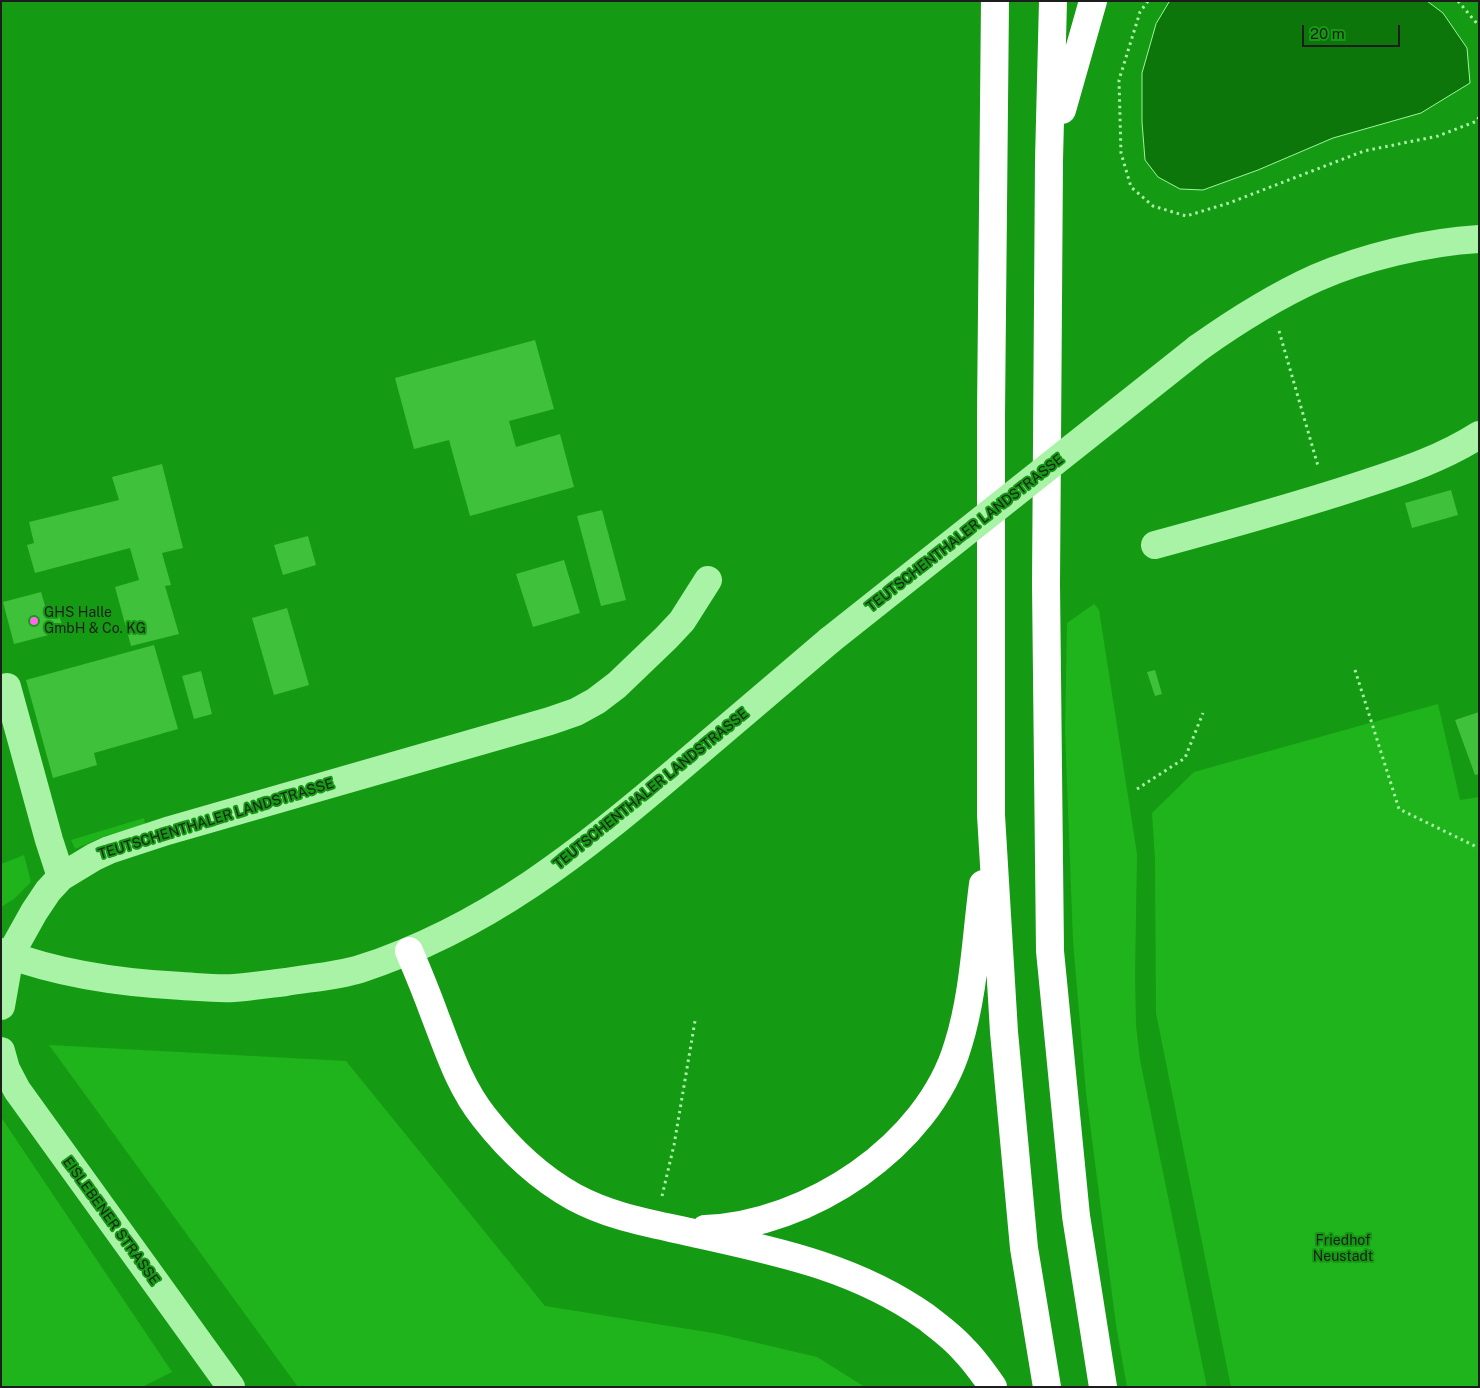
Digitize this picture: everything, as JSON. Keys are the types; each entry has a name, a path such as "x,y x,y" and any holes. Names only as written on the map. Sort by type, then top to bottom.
{"highway":[{"path":"995,1 991,433 992,815 1004,1032 1024,1248 1047,1387"},
{"path":"1054,1 1049,160 1046,584 1050,951 1076,1216 1103,1387"},
{"path":"1049,160 1070,76 1093,1"},
{"path":"681,1230 716,1229 748,1223 775,1216 811,1202 833,1191 879,1159 902,1137 920,1115 947,1073 958,1047 965,1016 992,815"},
{"path":"409,951 456,1071 469,1097 499,1136 532,1168 574,1196 614,1214 654,1226 681,1230 827,1266 881,1289 940,1327 964,1349 993,1387"}],"street":[{"name":"TEUTSCHENTHALER LANDSTRASSE","path":"708,580 676,627 666,638 616,685 596,701 576,712 355,776 94,856 61,877 48,891 6,954 55,968 104,978 152,985 233,988 313,978 358,969 409,951 464,925 509,900 598,836 830,640 1198,348 1250,313 1318,277 1358,263 1432,244 1479,239"},
{"path":"1156,545 1327,496 1444,456 1479,435"},
{"path":"7,687 61,877"},
{"path":"1,1006 6,954"},
{"name":"EISLEBENER STRASSE","path":"1,1051 6,1069 17,1090 231,1387"}],"path":[{"path":"1148,1 1140,12 1119,80 1121,153 1132,187 1153,206 1186,216 1229,203 1364,151 1438,136 1477,121 1479,118"},
{"path":"1458,1 1479,26"},
{"path":"1278,330 1327,496"},
{"path":"1355,670 1399,809 1479,848"},
{"path":"1137,789 1185,758 1203,713"},
{"path":"654,1226 674,1145 696,1021"}],"green space":[{"path":"1094,604 1099,610 1137,854 1135,976 1136,1025 1140,1060 1207,1387 1127,1387 1116,1325 1086,1093 1073,941 1065,731 1067,623"},
{"name":"Friedhof Neustadt","path":"1438,704 1460,800 1479,797 1479,1387 1231,1387 1156,1013 1155,860 1152,813 1194,772"},
{"path":"144,818 145,825 105,836 75,849 71,840"},
{"path":"24,855 31,882 14,899 1,907 1,864"},
{"path":"49,1045 346,1061 545,1306 719,1334 817,1357 865,1387 298,1387"},
{"path":"1,1117 172,1372 142,1387 1,1387"}],"shaded area":[{"path":"1170,1 1427,1 1443,13 1467,48 1470,83 1421,113 1333,138 1258,170 1203,190 1180,189 1158,177 1145,160 1142,122 1142,73 1156,24"}],"building":[{"path":"535,340 554,409 509,421 516,447 560,434 574,487 470,516 449,440 414,449 395,378"},
{"path":"162,464 183,548 162,553 171,585 165,586 179,634 131,646 115,587 139,580 130,548 35,573 27,545 34,543 29,522 119,500 112,477"},
{"path":"1451,490 1458,515 1412,528 1405,503"},
{"path":"602,510 626,600 601,606 577,516"},
{"path":"308,536 316,565 283,575 274,545"},
{"path":"564,560 580,613 533,627 516,574"},
{"name":"GHS Halle GmbH & Co. KG","path":"41,592 47,612 57,609 64,631 14,644 3,602"},
{"path":"287,608 309,685 274,695 252,618"},
{"path":"154,645 178,729 94,753 97,765 53,778 26,680"},
{"path":"1155,670 1162,694 1155,696 1147,672"},
{"path":"201,671 212,714 194,719 182,676"},
{"path":"1479,712 1479,774 1475,775 1455,720"}],"place":[{"name":"GHS Halle GmbH & Co. KG","path":"34,621"}]}
